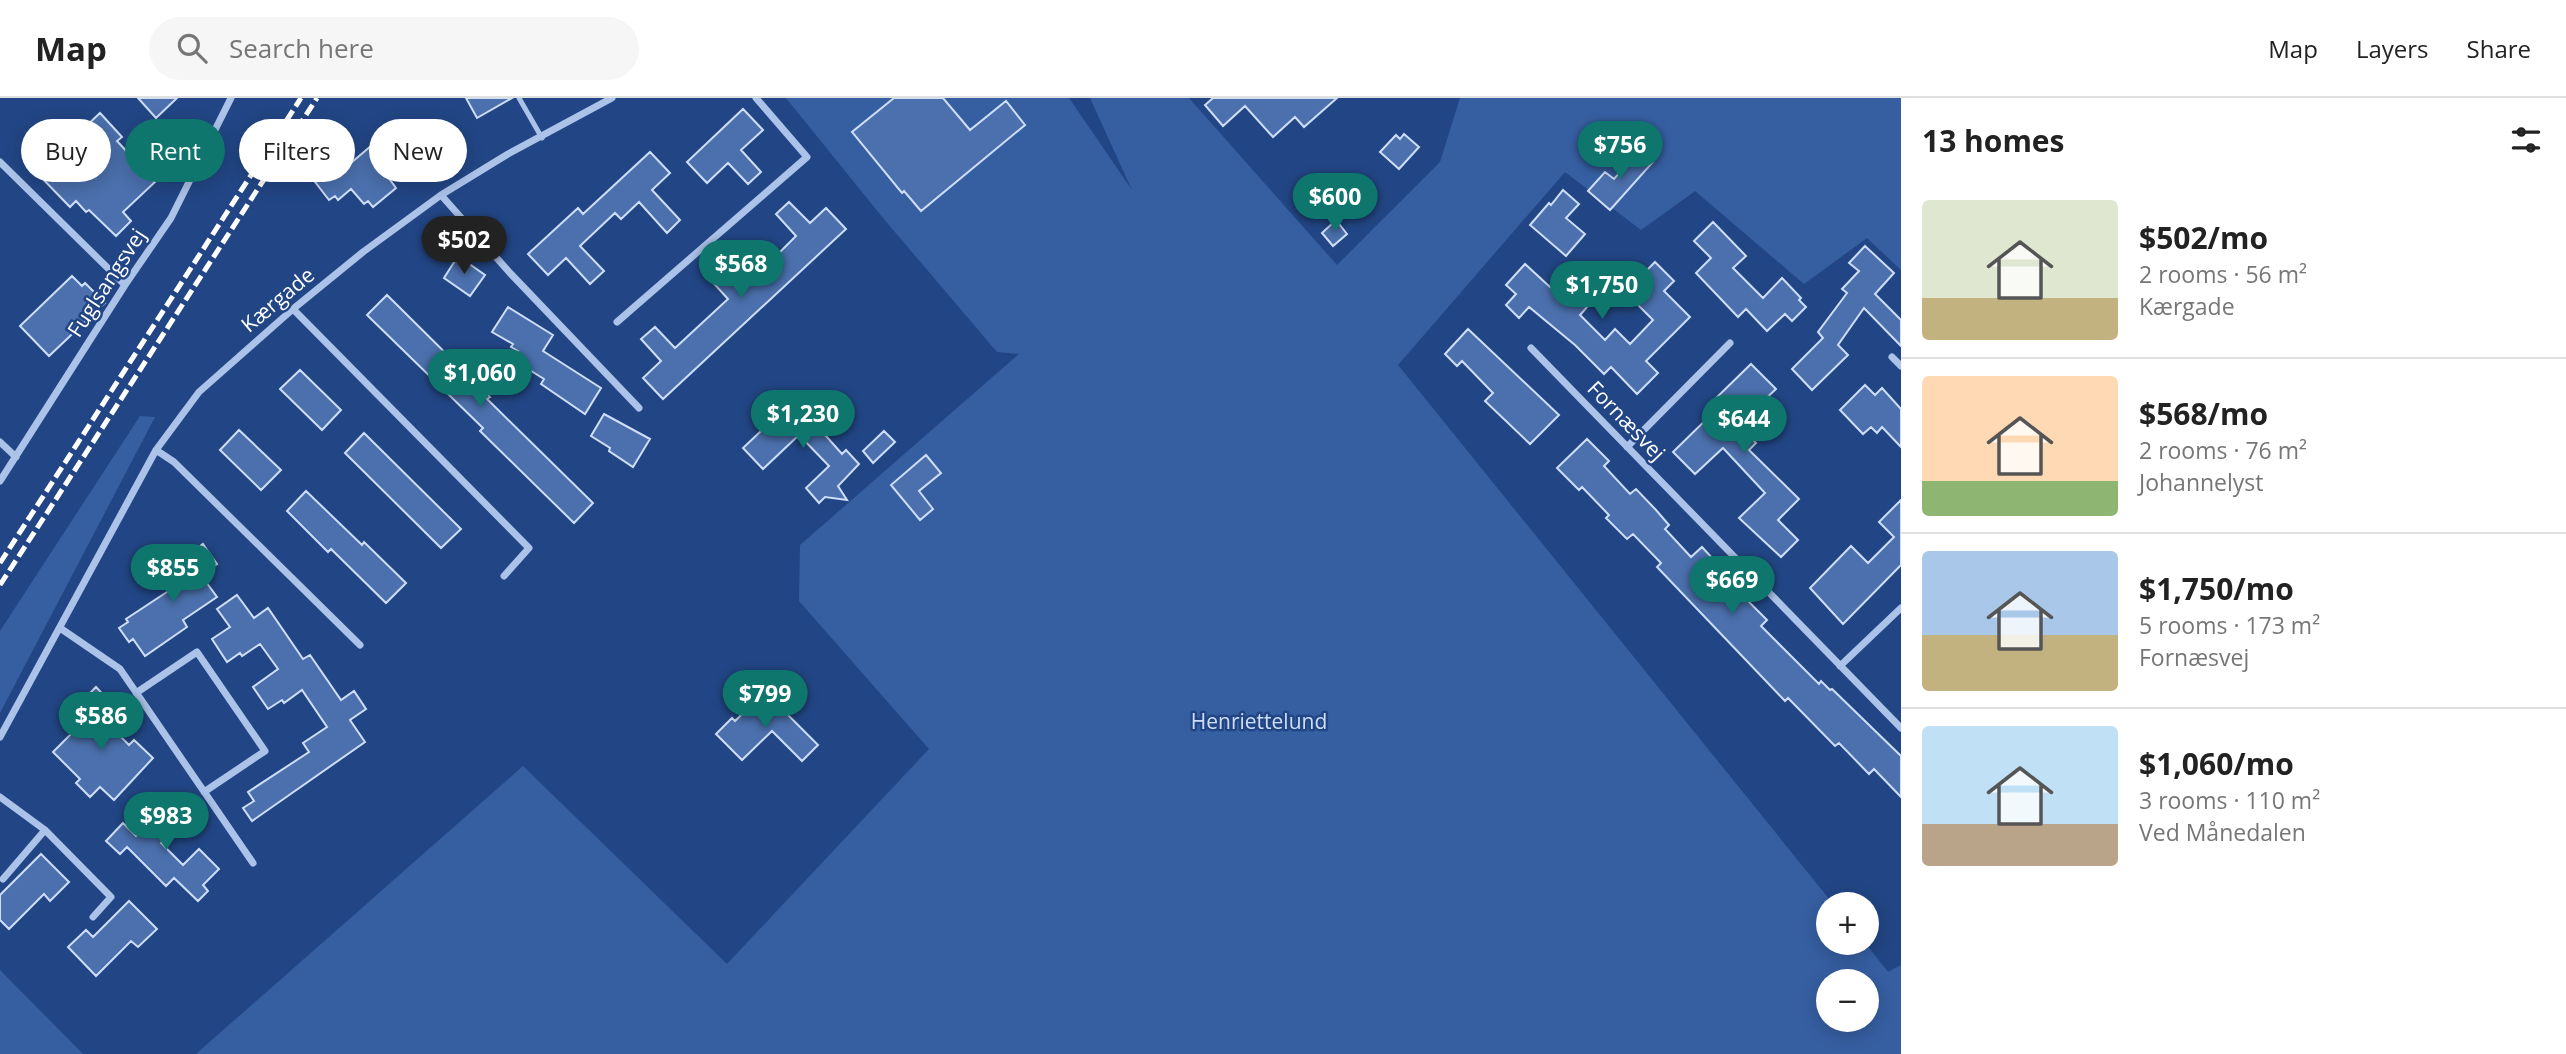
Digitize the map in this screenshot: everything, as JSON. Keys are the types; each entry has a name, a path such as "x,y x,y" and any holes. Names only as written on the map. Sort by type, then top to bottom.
{"street":[{"name":"Fuglsangsvej","path":"0,481 171,218 231,98"},
{"name":"Kærgade","path":"0,737 156,450 199,391 363,252 441,195 508,154 612,98"},
{"path":"617,322 807,157 756,98"},
{"path":"0,162 125,285"},
{"path":"441,195 510,273 639,408"},
{"path":"293,309 529,548 503,576"},
{"path":"1627,447 1730,343"},
{"name":"Fornæsvej","path":"1531,348 1901,728"},
{"path":"1892,357 1901,366"},
{"path":"0,442 16,457"},
{"path":"156,450 174,462 360,645"},
{"path":"1840,666 1901,607"},
{"path":"60,628 120,669 253,863"},
{"path":"136,693 197,652 265,751 204,792"},
{"path":"0,797 46,830 111,897 93,917"},
{"path":"3,879 46,830"}],"lane":[{"path":"519,98 542,138"}],"green space":[{"name":"Henriettelund","path":"786,98 1069,98 1132,190 1090,98 1189,98 1337,265 1440,162 1460,98 1901,98 1901,270 1867,238 1804,284 1695,191 1641,230 1565,172 1398,365 1824,892 1816,892 1816,955 1875,955 1888,972 1901,965 1901,1054 196,1054 523,766 727,964 929,749 799,601 800,545 1019,354 997,352"},
{"path":"140,416 155,417 0,713 0,631"},
{"path":"0,970 83,1054 0,1054"}],"building":[{"path":"138,98 177,98 156,118"},
{"path":"466,98 512,98 477,118"},
{"path":"894,98 943,98 970,130 1006,101 1025,125 921,211 904,191 902,193 852,132"},
{"path":"1213,98 1337,98 1304,127 1295,117 1273,137 1245,106 1223,126 1205,105"},
{"path":"743,109 763,130 741,150 761,172 748,184 728,163 707,183 687,162"},
{"path":"100,113 106,119 94,119"},
{"path":"111,125 122,137 117,141 125,150 125,182 155,182 123,212 131,221 116,236 76,201 70,207 46,182 111,182"},
{"path":"1404,134 1419,147 1399,169 1380,152 1396,135 1400,139"},
{"path":"369,148 369,182 392,182 396,188 373,207 368,201 364,204 351,189 338,200 335,196 329,200 315,182 355,182 355,160"},
{"path":"1639,151 1653,162 1610,210 1588,191 1605,172 1614,179"},
{"path":"650,152 670,173 652,190 680,220 667,233 639,202 621,219 615,213 580,246 604,271 590,284 566,258 548,275 528,254 578,208 583,214"},
{"path":"1563,190 1579,204 1566,218 1585,234 1566,256 1530,225"},
{"path":"789,202 810,223 826,208 846,229 663,399 643,378 661,361 641,339 655,327 675,348 728,299 708,277 722,265 742,286 779,253 796,236 776,214"},
{"path":"1336,220 1347,234 1333,246 1322,233"},
{"path":"1713,222 1746,256 1733,268 1763,298 1782,278 1801,298 1799,300 1806,307 1792,321 1785,314 1767,331 1746,309 1738,317 1696,273 1711,258 1694,241"},
{"path":"1865,246 1894,273 1875,294 1901,320 1901,346 1864,308 1838,345 1848,355 1812,390 1792,369 1823,338 1818,332 1847,293 1842,289 1859,271 1849,263"},
{"path":"458,256 485,275 470,296 444,278"},
{"path":"1655,262 1674,281 1664,291 1690,317 1646,361 1658,373 1637,394 1611,367 1604,374 1575,345 1529,307 1519,318 1506,305 1516,294 1506,285 1525,264 1550,287 1564,271 1595,298 1580,315 1605,340 1615,329 1630,344 1653,320 1635,302 1650,286 1640,277"},
{"path":"72,276 82,286 85,283 105,303 49,356 20,326"},
{"path":"387,295 490,397 487,399 593,503 574,523 480,431 483,428 367,315"},
{"path":"508,307 553,335 543,351 601,388 585,414 541,384 544,379 512,359 518,351 511,347 513,344 492,332"},
{"path":"1468,329 1559,415 1530,444 1485,401 1493,393 1462,361 1457,366 1445,354"},
{"path":"1751,364 1776,389 1760,404 1763,407 1742,428 1756,443 1749,450 1799,499 1778,520 1798,540 1781,557 1739,518 1765,493 1723,448 1695,474 1673,452 1718,408 1712,402"},
{"path":"300,370 341,410 322,430 280,389"},
{"path":"1865,385 1875,395 1882,388 1901,409 1901,447 1882,427 1877,433 1871,427 1863,434 1840,410"},
{"path":"794,400 842,454 846,450 859,464 838,486 847,500 825,497 819,503 806,488 829,466 799,435 763,469 743,448"},
{"path":"604,414 650,439 633,467 591,436"},
{"path":"239,430 281,470 261,490 220,450"},
{"path":"884,431 895,442 873,463 863,451"},
{"path":"364,433 461,529 441,548 345,453"},
{"path":"1587,439 1609,461 1604,466 1630,494 1636,489 1669,525 1665,529 1691,557 1702,547 1714,560 1701,573 1725,597 1734,587 1767,620 1761,626 1819,684 1821,681 1832,689 1901,756 1901,797 1874,769 1869,774 1839,743 1835,746 1788,698 1785,701 1657,567 1661,563 1633,534 1627,539 1606,518 1609,515 1582,487 1579,490 1557,468"},
{"path":"926,455 941,473 919,491 933,509 920,520 891,485"},
{"path":"306,491 406,583 386,603 331,549 328,552 287,511"},
{"path":"1901,500 1901,565 1843,624 1810,588 1851,546 1868,563 1894,537 1879,522"},
{"path":"203,544 217,564 201,575 217,597 183,620 187,627 145,656 133,639 129,642 119,628 128,622 126,619 179,584 168,568"},
{"path":"237,595 254,618 268,608 303,659 310,655 341,700 354,691 366,709 350,720 365,742 252,821 243,808 254,801 248,792 309,752 303,743 327,727 302,690 284,703 282,700 268,709 253,687 278,669 260,644 227,662 212,639 230,627 217,609"},
{"path":"96,687 109,701 97,713 129,745 134,740 153,758 114,800 100,787 90,797 76,783 80,779 53,752 89,716 78,705"},
{"path":"765,692 818,745 802,761 772,731 742,760 716,734 732,718 735,721"},
{"path":"173,799 189,815 161,843 183,865 199,849 219,869 203,885 208,891 198,901 174,878 166,886 127,847 120,854 106,841 123,823 136,836"},
{"path":"41,854 69,882 50,901 44,894 9,929 0,920 0,895"},
{"path":"129,901 157,929 138,947 131,941 96,976 68,947 86,930 93,937"}],"railway":[{"path":"0,563 301,98"},
{"path":"0,585 317,98"}]}
